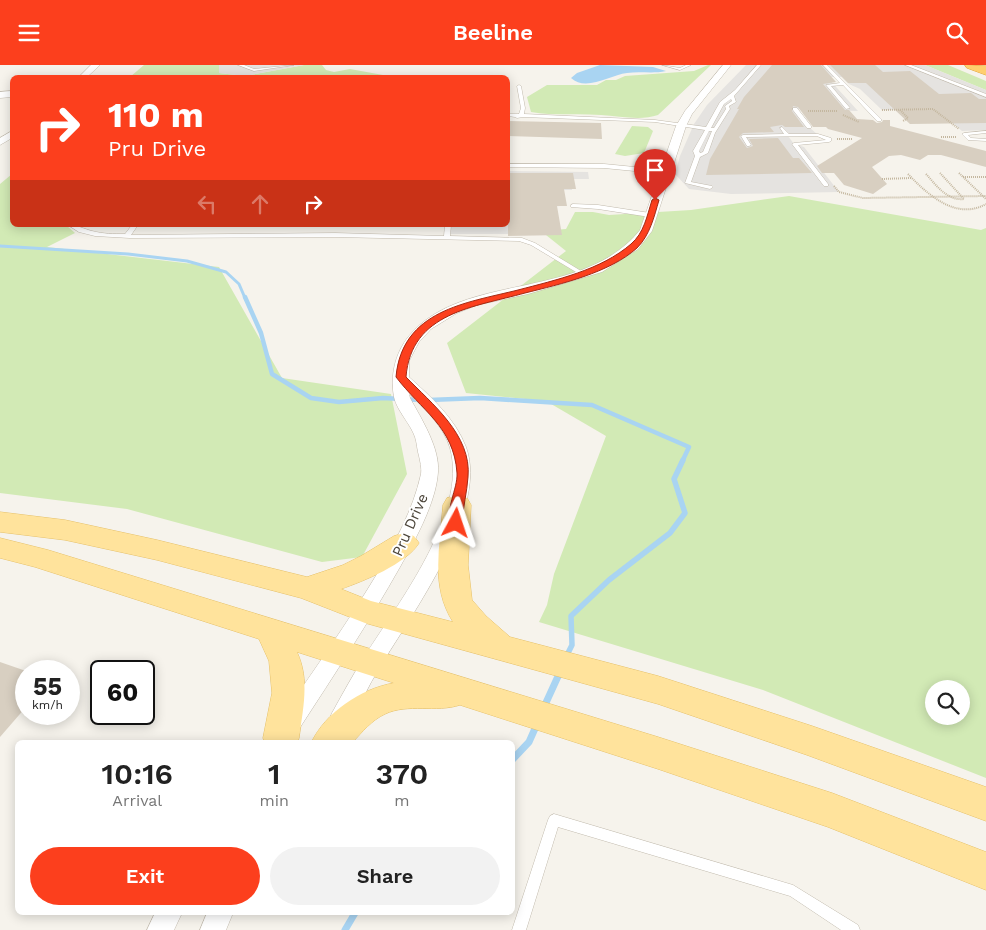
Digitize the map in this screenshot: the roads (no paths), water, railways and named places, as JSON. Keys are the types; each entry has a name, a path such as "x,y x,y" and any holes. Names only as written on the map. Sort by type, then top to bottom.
{"highway":[{"path":"972,65 986,71"}],"main road":[{"path":"457,505 453,578 457,602 477,627 501,648"},
{"path":"0,522 65,531 157,550 308,589 365,611 658,690 986,804"},
{"path":"308,589 354,573 372,564 404,543"},
{"path":"0,548 38,557 465,692 832,811 985,874"},
{"path":"271,631 285,661 290,693 280,740"},
{"path":"331,740 372,704 386,699 465,692"}],"street":[{"path":"85,75 96,65"},
{"name":"Pru Drive","path":"280,740 336,652 365,611 404,543 422,503 430,471 423,437 406,403 401,377 402,361 414,339 426,326 442,315 473,302 523,291 598,269 634,246 646,231 681,125 688,113 727,65"},
{"path":"0,142 10,134"},
{"path":"330,740 371,663 444,541 457,505 463,475 459,449 450,433 423,399 401,377"},
{"path":"160,930 168,915"},
{"path":"213,930 219,915"}],"lane":[{"path":"240,65 254,70 292,65"},
{"path":"664,65 680,69 689,65"},
{"path":"710,187 688,183 698,156 696,151 722,103 732,95 758,65"},
{"path":"825,65 879,120"},
{"path":"907,65 986,96"},
{"path":"844,84 828,85 848,108"},
{"path":"519,86 523,108 520,116"},
{"path":"698,156 705,153 728,106 734,101 732,95"},
{"path":"795,109 809,127"},
{"path":"510,115 654,121 715,130"},
{"path":"510,118 520,116"},
{"path":"782,128 788,135"},
{"path":"986,132 964,134 970,139 986,140"},
{"path":"749,145 744,136 818,135 829,139 829,141 820,143 794,144 826,185"},
{"path":"510,166 604,166 665,172"},
{"path":"573,206 598,207 650,215"},
{"path":"73,227 78,231 91,233 194,235 198,237 335,235 520,239 533,244 583,274"},
{"path":"128,235 134,227"},
{"path":"447,237 448,227"},
{"path":"519,930 554,820 793,891 853,930"}],"water":[{"path":"600,65 653,67 666,71 620,74 591,83 577,82 571,78 577,73"}],"waterway":[{"path":"0,246 128,254 187,261 226,272 239,284 245,298"},
{"path":"245,297 261,333 272,374 311,398 339,402 383,398 420,400"},
{"path":"429,400 480,398 592,405 689,447 682,462"},
{"path":"566,657 572,645 571,616 609,580 670,533 685,513 674,479 683,460"},
{"path":"544,707 560,672"},
{"path":"515,757 529,742 537,724"},
{"path":"345,930 354,915"}]}
